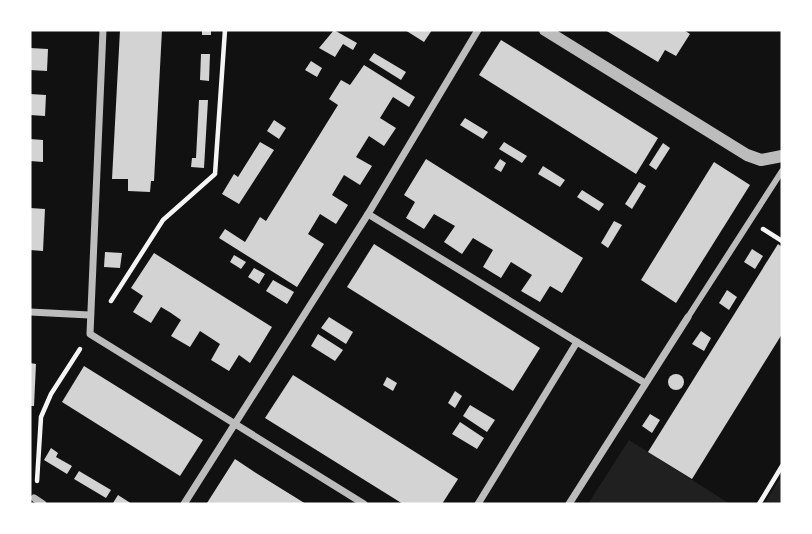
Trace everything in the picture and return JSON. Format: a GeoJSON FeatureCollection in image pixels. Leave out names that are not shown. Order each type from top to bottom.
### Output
{"type":"FeatureCollection","features":[{"type":"Feature","properties":{"kind":"street"},"geometry":{"type":"LineString","coordinates":[[103,30],[90,334],[364,504]]}},
{"type":"Feature","properties":{"kind":"street"},"geometry":{"type":"LineString","coordinates":[[184,504],[368,214],[478,30]]}},
{"type":"Feature","properties":{"kind":"street"},"geometry":{"type":"LineString","coordinates":[[545,30],[747,155],[761,160],[782,156]]}},
{"type":"Feature","properties":{"kind":"street"},"geometry":{"type":"LineString","coordinates":[[569,504],[782,171]]}},
{"type":"Feature","properties":{"kind":"street"},"geometry":{"type":"LineString","coordinates":[[368,214],[645,383]]}},
{"type":"Feature","properties":{"kind":"street"},"geometry":{"type":"LineString","coordinates":[[30,312],[89,315]]}},
{"type":"Feature","properties":{"kind":"street"},"geometry":{"type":"LineString","coordinates":[[478,504],[577,342]]}},
{"type":"Feature","properties":{"kind":"street"},"geometry":{"type":"LineString","coordinates":[[34,498],[43,504]]}},
{"type":"Feature","properties":{"kind":"path"},"geometry":{"type":"LineString","coordinates":[[34,498],[40,467],[41,417],[51,394],[163,220],[215,174],[225,30]]}},
{"type":"Feature","properties":{"kind":"path"},"geometry":{"type":"LineString","coordinates":[[759,504],[782,466]]}},
{"type":"Feature","properties":{"kind":"shaded area"},"geometry":{"type":"Polygon","coordinates":[[[629,440],[730,504],[588,504],[629,440]]]}},
{"type":"Feature","properties":{"kind":"shaded area"},"geometry":{"type":"Polygon","coordinates":[[[782,475],[782,504],[764,504],[782,475]]]}},
{"type":"Feature","properties":{"kind":"building"},"geometry":{"type":"Polygon","coordinates":[[[120,30],[162,30],[154,181],[151,181],[150,192],[128,191],[128,179],[112,179],[120,30]]]}},
{"type":"Feature","properties":{"kind":"building"},"geometry":{"type":"Polygon","coordinates":[[[202,30],[211,30],[211,35],[202,35],[202,30]]]}},
{"type":"Feature","properties":{"kind":"building"},"geometry":{"type":"Polygon","coordinates":[[[334,30],[357,43],[353,50],[343,44],[335,57],[319,48],[334,30]]]}},
{"type":"Feature","properties":{"kind":"building"},"geometry":{"type":"Polygon","coordinates":[[[405,30],[432,30],[424,42],[405,30]]]}},
{"type":"Feature","properties":{"kind":"building"},"geometry":{"type":"Polygon","coordinates":[[[605,30],[684,30],[690,34],[676,56],[665,50],[658,62],[605,30]]]}},
{"type":"Feature","properties":{"kind":"building"},"geometry":{"type":"Polygon","coordinates":[[[501,40],[658,138],[636,174],[479,75],[501,40]]]}},
{"type":"Feature","properties":{"kind":"building"},"geometry":{"type":"Polygon","coordinates":[[[30,48],[48,49],[47,71],[30,70],[30,48]]]}},
{"type":"Feature","properties":{"kind":"building"},"geometry":{"type":"Polygon","coordinates":[[[374,53],[406,72],[401,80],[369,60],[374,53]]]}},
{"type":"Feature","properties":{"kind":"building"},"geometry":{"type":"Polygon","coordinates":[[[201,54],[210,54],[209,81],[200,80],[201,54]]]}},
{"type":"Feature","properties":{"kind":"building"},"geometry":{"type":"Polygon","coordinates":[[[311,61],[322,68],[317,77],[305,70],[311,61]]]}},
{"type":"Feature","properties":{"kind":"building"},"geometry":{"type":"Polygon","coordinates":[[[364,65],[415,97],[409,107],[393,97],[380,118],[396,128],[384,146],[369,136],[356,157],[372,166],[360,185],[344,175],[332,195],[348,205],[336,224],[320,214],[308,234],[324,244],[297,287],[219,238],[225,229],[245,242],[260,217],[266,221],[338,105],[329,99],[341,80],[350,85],[364,65]]]}},
{"type":"Feature","properties":{"kind":"building"},"geometry":{"type":"Polygon","coordinates":[[[30,94],[46,95],[45,116],[30,115],[30,94]]]}},
{"type":"Feature","properties":{"kind":"building"},"geometry":{"type":"Polygon","coordinates":[[[199,100],[208,100],[204,168],[191,167],[192,158],[196,158],[199,100]]]}},
{"type":"Feature","properties":{"kind":"building"},"geometry":{"type":"Polygon","coordinates":[[[465,118],[488,132],[483,139],[460,125],[465,118]]]}},
{"type":"Feature","properties":{"kind":"building"},"geometry":{"type":"Polygon","coordinates":[[[274,120],[286,128],[279,139],[267,131],[274,120]]]}},
{"type":"Feature","properties":{"kind":"building"},"geometry":{"type":"Polygon","coordinates":[[[30,139],[43,140],[43,162],[30,161],[30,139]]]}},
{"type":"Feature","properties":{"kind":"building"},"geometry":{"type":"Polygon","coordinates":[[[260,142],[274,150],[239,204],[222,194],[234,174],[238,177],[260,142]]]}},
{"type":"Feature","properties":{"kind":"building"},"geometry":{"type":"Polygon","coordinates":[[[504,142],[527,156],[522,163],[499,149],[504,142]]]}},
{"type":"Feature","properties":{"kind":"building"},"geometry":{"type":"Polygon","coordinates":[[[663,143],[670,148],[656,170],[649,165],[663,143]]]}},
{"type":"Feature","properties":{"kind":"building"},"geometry":{"type":"Polygon","coordinates":[[[426,159],[583,258],[562,293],[550,286],[540,302],[521,291],[532,275],[511,262],[501,278],[483,267],[493,250],[473,238],[462,254],[444,242],[455,226],[434,214],[424,229],[406,218],[415,202],[404,195],[426,159]]]}},
{"type":"Feature","properties":{"kind":"building"},"geometry":{"type":"Polygon","coordinates":[[[500,159],[506,163],[501,172],[494,168],[500,159]]]}},
{"type":"Feature","properties":{"kind":"building"},"geometry":{"type":"Polygon","coordinates":[[[714,162],[750,185],[676,303],[641,280],[714,162]]]}},
{"type":"Feature","properties":{"kind":"building"},"geometry":{"type":"Polygon","coordinates":[[[543,166],[565,180],[560,187],[538,174],[543,166]]]}},
{"type":"Feature","properties":{"kind":"building"},"geometry":{"type":"Polygon","coordinates":[[[639,182],[646,186],[632,209],[625,204],[639,182]]]}},
{"type":"Feature","properties":{"kind":"building"},"geometry":{"type":"Polygon","coordinates":[[[582,190],[604,204],[599,211],[577,197],[582,190]]]}},
{"type":"Feature","properties":{"kind":"building"},"geometry":{"type":"Polygon","coordinates":[[[30,208],[45,209],[43,251],[30,250],[30,208]]]}},
{"type":"Feature","properties":{"kind":"building"},"geometry":{"type":"Polygon","coordinates":[[[614,221],[622,225],[608,248],[601,243],[614,221]]]}},
{"type":"Feature","properties":{"kind":"building"},"geometry":{"type":"Polygon","coordinates":[[[374,244],[540,348],[513,391],[347,287],[374,244]]]}},
{"type":"Feature","properties":{"kind":"building"},"geometry":{"type":"Polygon","coordinates":[[[778,244],[782,247],[782,334],[692,479],[648,452],[778,244]]]}},
{"type":"Feature","properties":{"kind":"building"},"geometry":{"type":"Polygon","coordinates":[[[752,249],[763,256],[755,269],[744,262],[752,249]]]}},
{"type":"Feature","properties":{"kind":"building"},"geometry":{"type":"Polygon","coordinates":[[[105,252],[122,253],[120,268],[104,267],[105,252]]]}},
{"type":"Feature","properties":{"kind":"building"},"geometry":{"type":"Polygon","coordinates":[[[154,253],[272,327],[250,363],[239,355],[229,371],[211,360],[220,344],[200,331],[190,347],[171,336],[181,320],[161,307],[151,323],[133,312],[143,296],[131,288],[154,253]]]}},
{"type":"Feature","properties":{"kind":"building"},"geometry":{"type":"Polygon","coordinates":[[[234,255],[246,262],[241,269],[230,262],[234,255]]]}},
{"type":"Feature","properties":{"kind":"building"},"geometry":{"type":"Polygon","coordinates":[[[254,268],[265,274],[259,284],[248,277],[254,268]]]}},
{"type":"Feature","properties":{"kind":"building"},"geometry":{"type":"Polygon","coordinates":[[[273,280],[294,292],[287,304],[266,291],[273,280]]]}},
{"type":"Feature","properties":{"kind":"building"},"geometry":{"type":"Polygon","coordinates":[[[727,290],[737,297],[729,310],[719,303],[727,290]]]}},
{"type":"Feature","properties":{"kind":"building"},"geometry":{"type":"Polygon","coordinates":[[[329,317],[353,332],[346,344],[321,328],[329,317]]]}},
{"type":"Feature","properties":{"kind":"building"},"geometry":{"type":"Polygon","coordinates":[[[701,331],[711,338],[704,351],[692,344],[701,331]]]}},
{"type":"Feature","properties":{"kind":"building"},"geometry":{"type":"Polygon","coordinates":[[[318,334],[343,350],[335,361],[311,346],[318,334]]]}},
{"type":"Feature","properties":{"kind":"building"},"geometry":{"type":"Polygon","coordinates":[[[30,363],[36,364],[34,406],[30,406],[30,363]]]}},
{"type":"Feature","properties":{"kind":"building"},"geometry":{"type":"Polygon","coordinates":[[[84,366],[203,440],[180,476],[62,402],[84,366]]]}},
{"type":"Feature","properties":{"kind":"building"},"geometry":{"type":"Polygon","coordinates":[[[676,374],[682,376],[682,388],[676,390],[670,388],[668,382],[670,376],[676,374]]]}},
{"type":"Feature","properties":{"kind":"building"},"geometry":{"type":"Polygon","coordinates":[[[293,375],[458,479],[442,504],[403,504],[265,418],[293,375]]]}},
{"type":"Feature","properties":{"kind":"building"},"geometry":{"type":"Polygon","coordinates":[[[387,377],[397,383],[393,391],[383,385],[387,377]]]}},
{"type":"Feature","properties":{"kind":"building"},"geometry":{"type":"Polygon","coordinates":[[[455,391],[462,396],[455,408],[448,403],[455,391]]]}},
{"type":"Feature","properties":{"kind":"building"},"geometry":{"type":"Polygon","coordinates":[[[470,405],[495,420],[487,432],[463,416],[470,405]]]}},
{"type":"Feature","properties":{"kind":"building"},"geometry":{"type":"Polygon","coordinates":[[[650,414],[660,420],[652,433],[642,426],[650,414]]]}},
{"type":"Feature","properties":{"kind":"building"},"geometry":{"type":"Polygon","coordinates":[[[460,422],[484,438],[477,449],[452,434],[460,422]]]}},
{"type":"Feature","properties":{"kind":"building"},"geometry":{"type":"Polygon","coordinates":[[[51,448],[58,453],[56,457],[72,466],[67,474],[44,460],[51,448]]]}},
{"type":"Feature","properties":{"kind":"building"},"geometry":{"type":"Polygon","coordinates":[[[235,459],[256,473],[306,504],[207,503],[235,459]]]}},
{"type":"Feature","properties":{"kind":"building"},"geometry":{"type":"Polygon","coordinates":[[[79,471],[111,490],[106,498],[74,479],[79,471]]]}},
{"type":"Feature","properties":{"kind":"building"},"geometry":{"type":"Polygon","coordinates":[[[118,495],[132,504],[113,503],[118,495]]]}}]}
